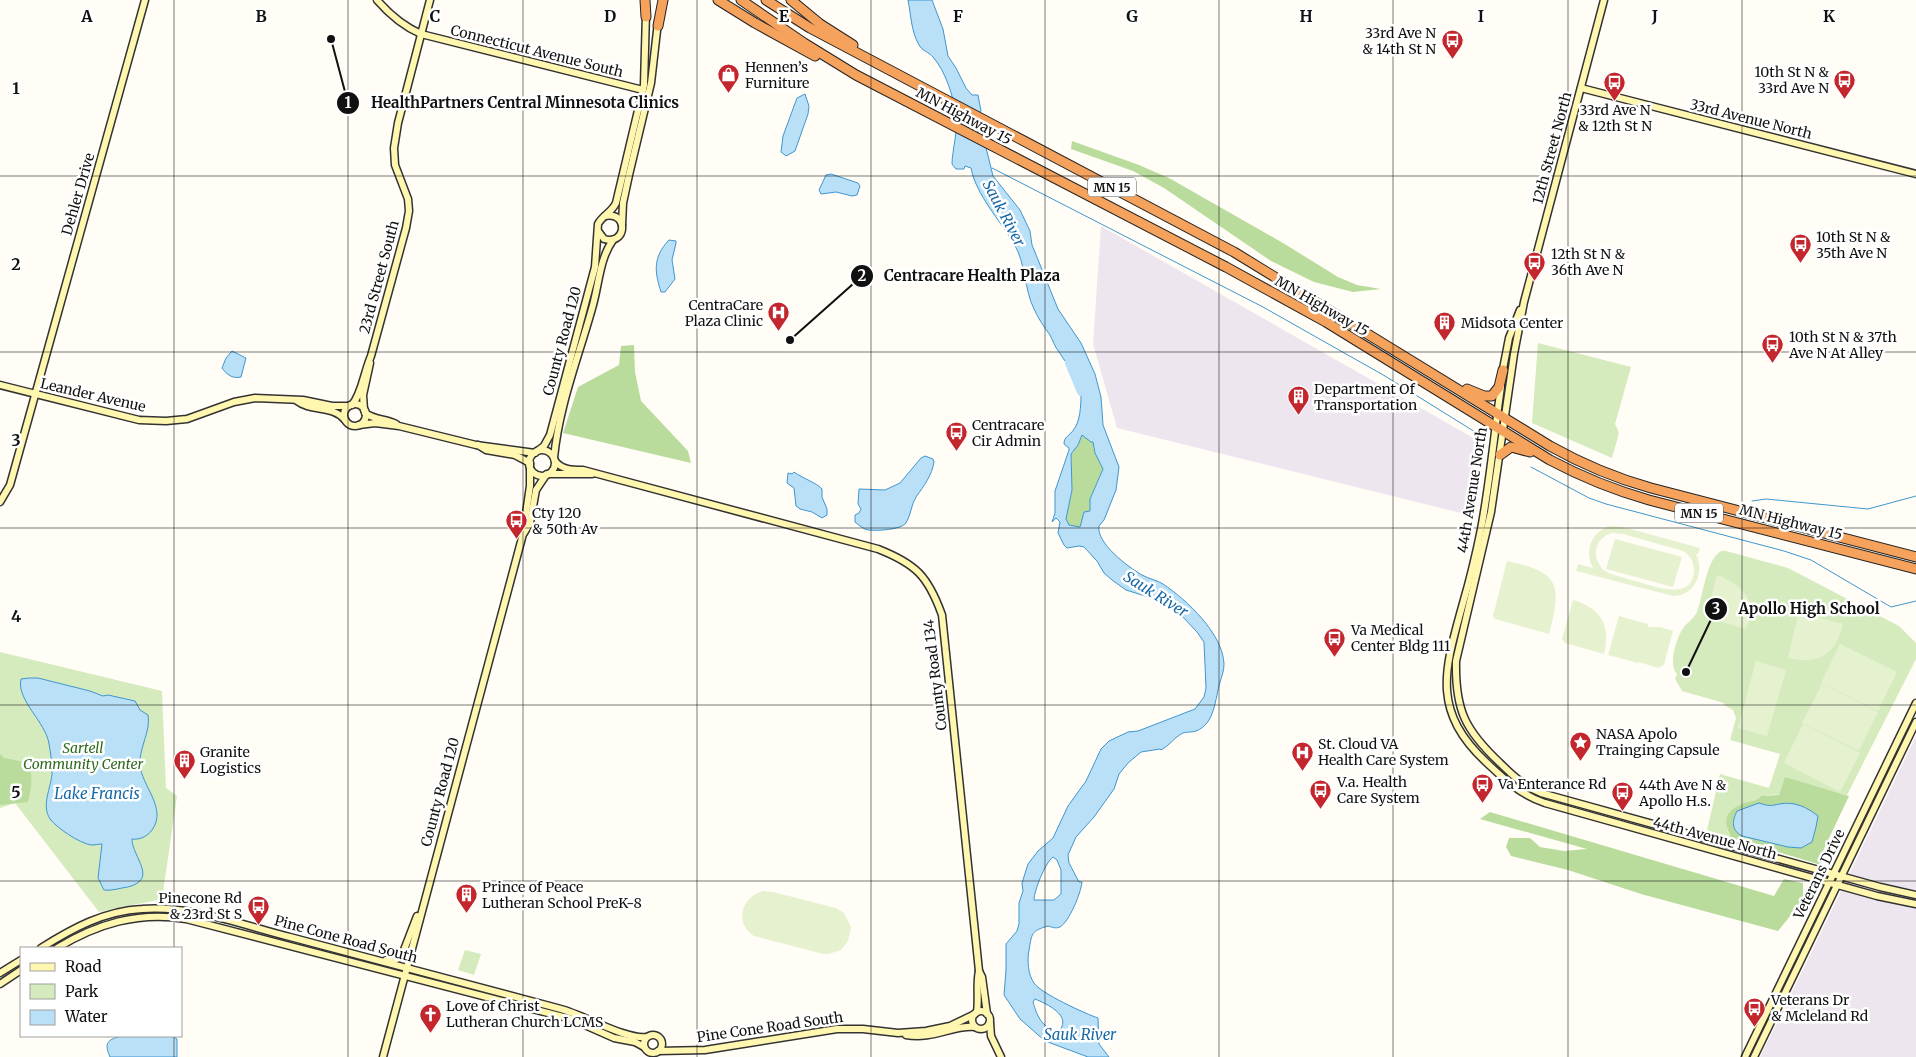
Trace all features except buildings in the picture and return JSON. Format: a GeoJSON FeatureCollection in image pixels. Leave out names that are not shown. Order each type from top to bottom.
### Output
{"type":"FeatureCollection","features":[{"type":"Feature","properties":{"kind":"highway"},"geometry":{"type":"LineString","coordinates":[[646,17],[647,0]]}},
{"type":"Feature","properties":{"kind":"highway"},"geometry":{"type":"LineString","coordinates":[[658,26],[662,0]]}},
{"type":"Feature","properties":{"kind":"highway"},"geometry":{"type":"LineString","coordinates":[[718,0],[802,50],[859,77]]}},
{"type":"Feature","properties":{"kind":"highway","name":"MN Highway 15"},"geometry":{"type":"LineString","coordinates":[[741,0],[789,34],[859,77],[1226,267],[1326,322],[1550,460],[1588,479],[1628,494],[1916,570]]}},
{"type":"Feature","properties":{"kind":"highway","name":"MN Highway 15"},"geometry":{"type":"LineString","coordinates":[[766,0],[810,28],[923,89],[1234,252],[1566,455],[1621,479],[1916,555]]}},
{"type":"Feature","properties":{"kind":"highway"},"geometry":{"type":"LineString","coordinates":[[791,0],[820,24],[923,89]]}},
{"type":"Feature","properties":{"kind":"highway"},"geometry":{"type":"LineString","coordinates":[[1407,358],[1484,396],[1492,396],[1497,391],[1503,370]]}},
{"type":"Feature","properties":{"kind":"highway"},"geometry":{"type":"LineString","coordinates":[[1500,455],[1508,448],[1515,447],[1550,460]]}},
{"type":"Feature","properties":{"kind":"street","name":"Dehler Drive"},"geometry":{"type":"LineString","coordinates":[[0,502],[10,485],[145,0]]}},
{"type":"Feature","properties":{"kind":"street","name":"Connecticut Avenue South"},"geometry":{"type":"LineString","coordinates":[[377,0],[404,25],[421,34],[643,90]]}},
{"type":"Feature","properties":{"kind":"street","name":"23rd Street South"},"geometry":{"type":"LineString","coordinates":[[365,412],[364,395],[371,356],[408,218],[408,199],[395,165],[394,148],[430,0]]}},
{"type":"Feature","properties":{"kind":"street","name":"12th Street North"},"geometry":{"type":"LineString","coordinates":[[1499,428],[1524,302],[1604,0]]}},
{"type":"Feature","properties":{"kind":"street"},"geometry":{"type":"LineString","coordinates":[[646,17],[643,90],[616,203],[612,211],[599,221],[598,231],[604,239],[614,240],[622,232],[625,194],[651,84],[658,26]]}},
{"type":"Feature","properties":{"kind":"street","name":"33rd Avenue North"},"geometry":{"type":"LineString","coordinates":[[1581,88],[1916,174]]}},
{"type":"Feature","properties":{"kind":"street"},"geometry":{"type":"LineString","coordinates":[[604,217],[614,216],[622,224]]}},
{"type":"Feature","properties":{"kind":"street","name":"County Road 120"},"geometry":{"type":"LineString","coordinates":[[535,452],[544,446],[550,435],[595,267],[598,231]]}},
{"type":"Feature","properties":{"kind":"street","name":"County Road 120"},"geometry":{"type":"LineString","coordinates":[[555,460],[556,435],[571,376],[593,304],[604,258],[614,240]]}},
{"type":"Feature","properties":{"kind":"street","name":"12th Street North"},"geometry":{"type":"LineString","coordinates":[[1501,415],[1503,370],[1511,330],[1524,302]]}},
{"type":"Feature","properties":{"kind":"street","name":"23rd Street South"},"geometry":{"type":"LineString","coordinates":[[351,405],[359,396],[364,371],[371,356]]}},
{"type":"Feature","properties":{"kind":"street","name":"Leander Avenue"},"geometry":{"type":"LineString","coordinates":[[0,385],[139,420],[152,421],[187,419],[234,402],[255,398],[303,400],[332,406],[351,405]]}},
{"type":"Feature","properties":{"kind":"street","name":"Leander Avenue"},"geometry":{"type":"LineString","coordinates":[[296,401],[302,405],[337,412],[345,420]]}},
{"type":"Feature","properties":{"kind":"street"},"geometry":{"type":"LineString","coordinates":[[399,426],[390,421],[375,419],[358,405],[351,405],[345,411],[345,420],[352,426],[375,423],[399,426],[476,445],[535,452],[546,450],[555,460],[553,469],[546,475],[535,473],[530,464],[515,455],[486,450],[476,445]]}},
{"type":"Feature","properties":{"kind":"street"},"geometry":{"type":"LineString","coordinates":[[359,425],[364,420],[365,412]]}},
{"type":"Feature","properties":{"kind":"street","name":"44th Avenue North"},"geometry":{"type":"LineString","coordinates":[[1499,428],[1500,455],[1492,512],[1448,656],[1446,672],[1448,697],[1454,720],[1475,752],[1511,785],[1522,793],[1545,803],[1895,900],[1916,904]]}},
{"type":"Feature","properties":{"kind":"street","name":"44th Avenue North"},"geometry":{"type":"LineString","coordinates":[[1499,428],[1474,572],[1456,661],[1456,684],[1459,703],[1466,723],[1480,743],[1518,780],[1534,790],[1548,795],[1897,892],[1916,895]]}},
{"type":"Feature","properties":{"kind":"street"},"geometry":{"type":"LineString","coordinates":[[530,464],[531,457],[535,452]]}},
{"type":"Feature","properties":{"kind":"street","name":"County Road 134"},"geometry":{"type":"LineString","coordinates":[[555,460],[562,468],[583,470],[878,549],[899,558],[925,578],[936,597],[942,615],[979,971],[976,1013]]}},
{"type":"Feature","properties":{"kind":"street","name":"County Road 120"},"geometry":{"type":"LineString","coordinates":[[383,1057],[523,534],[530,486],[530,464]]}},
{"type":"Feature","properties":{"kind":"street","name":"County Road 134"},"geometry":{"type":"LineString","coordinates":[[546,475],[593,474]]}},
{"type":"Feature","properties":{"kind":"street","name":"County Road 120"},"geometry":{"type":"LineString","coordinates":[[523,534],[530,523],[536,490],[546,475]]}},
{"type":"Feature","properties":{"kind":"street","name":"Veterans Drive"},"geometry":{"type":"LineString","coordinates":[[1745,1057],[1916,703]]}},
{"type":"Feature","properties":{"kind":"street","name":"Veterans Drive"},"geometry":{"type":"LineString","coordinates":[[1754,1057],[1916,722]]}},
{"type":"Feature","properties":{"kind":"street"},"geometry":{"type":"LineString","coordinates":[[378,960],[394,960],[402,955],[428,887]]}},
{"type":"Feature","properties":{"kind":"street","name":"Pine Cone Road South"},"geometry":{"type":"LineString","coordinates":[[43,947],[76,927],[121,911],[159,908],[182,910],[564,1010],[631,1036],[647,1037]]}},
{"type":"Feature","properties":{"kind":"street","name":"Pine Cone Road South"},"geometry":{"type":"LineString","coordinates":[[59,947],[81,934],[116,921],[146,917],[170,917],[222,928],[571,1019],[614,1038],[635,1042],[644,1046]]}},
{"type":"Feature","properties":{"kind":"street"},"geometry":{"type":"LineString","coordinates":[[0,973],[20,961]]}},
{"type":"Feature","properties":{"kind":"street"},"geometry":{"type":"LineString","coordinates":[[0,984],[20,971]]}},
{"type":"Feature","properties":{"kind":"street","name":"County Road 134"},"geometry":{"type":"LineString","coordinates":[[979,971],[982,977],[987,1014]]}},
{"type":"Feature","properties":{"kind":"street"},"geometry":{"type":"LineString","coordinates":[[983,1011],[987,1014],[990,1022],[991,1036],[1000,1057],[972,1020],[976,1013],[983,1011]]}},
{"type":"Feature","properties":{"kind":"street","name":"Pine Cone Road South"},"geometry":{"type":"LineString","coordinates":[[892,1033],[944,1027],[964,1021],[976,1013]]}},
{"type":"Feature","properties":{"kind":"street"},"geometry":{"type":"LineString","coordinates":[[978,1028],[986,1028],[990,1022]]}},
{"type":"Feature","properties":{"kind":"street","name":"Pine Cone Road South"},"geometry":{"type":"LineString","coordinates":[[658,1051],[705,1050],[837,1029],[863,1029],[924,1036],[964,1027],[978,1028]]}},
{"type":"Feature","properties":{"kind":"street"},"geometry":{"type":"LineString","coordinates":[[651,1035],[656,1035],[662,1042],[658,1051],[649,1052],[644,1046],[644,1041],[651,1035]]}},
{"type":"Feature","properties":{"kind":"street","name":"Pine Cone Road South"},"geometry":{"type":"LineString","coordinates":[[662,1042],[667,1047],[681,1050]]}},
{"type":"Feature","properties":{"kind":"shaded area"},"geometry":{"type":"Polygon","coordinates":[[[1101,226],[1477,440],[1469,515],[1117,428],[1093,344],[1101,226]]]}},
{"type":"Feature","properties":{"kind":"shaded area"},"geometry":{"type":"Polygon","coordinates":[[[1916,736],[1916,1057],[1760,1057],[1796,984],[1916,736]]]}},
{"type":"Feature","properties":{"kind":"green space"},"geometry":{"type":"Polygon","coordinates":[[[1072,141],[1169,178],[1283,243],[1338,277],[1357,285],[1381,289],[1353,292],[1314,282],[1271,261],[1164,188],[1133,171],[1071,149],[1072,141]]]}},
{"type":"Feature","properties":{"kind":"green space"},"geometry":{"type":"Polygon","coordinates":[[[1538,343],[1631,367],[1615,424],[1619,433],[1612,458],[1532,423],[1538,343]]]}},
{"type":"Feature","properties":{"kind":"green space"},"geometry":{"type":"Polygon","coordinates":[[[634,345],[635,372],[641,401],[688,451],[691,463],[563,433],[578,387],[619,365],[621,346],[634,345]]]}},
{"type":"Feature","properties":{"kind":"green space"},"geometry":{"type":"Polygon","coordinates":[[[1082,435],[1093,441],[1094,450],[1103,469],[1090,498],[1090,511],[1084,512],[1080,527],[1069,525],[1066,519],[1072,490],[1071,454],[1078,445],[1082,435]]]}},
{"type":"Feature","properties":{"kind":"green space"},"geometry":{"type":"Polygon","coordinates":[[[1609,526],[1623,527],[1700,548],[1698,554],[1696,554],[1699,568],[1696,582],[1687,592],[1673,596],[1576,571],[1578,564],[1593,568],[1590,562],[1589,549],[1594,538],[1609,526]],[[1612,533],[1598,544],[1596,555],[1605,571],[1651,586],[1670,589],[1679,589],[1687,586],[1692,580],[1693,564],[1690,557],[1683,551],[1623,534],[1612,533]]]}},
{"type":"Feature","properties":{"kind":"green space"},"geometry":{"type":"Polygon","coordinates":[[[1615,539],[1682,557],[1673,587],[1606,569],[1615,539]]]}},
{"type":"Feature","properties":{"kind":"green space"},"geometry":{"type":"Polygon","coordinates":[[[1721,551],[1788,568],[1899,626],[1916,643],[1916,659],[1847,795],[1785,778],[1779,795],[1768,795],[1746,803],[1727,830],[1731,838],[1707,830],[1720,774],[1769,788],[1780,754],[1730,740],[1736,718],[1733,710],[1724,705],[1724,703],[1682,691],[1675,679],[1677,674],[1673,665],[1677,640],[1697,612],[1708,570],[1721,551]]]}},
{"type":"Feature","properties":{"kind":"green space"},"geometry":{"type":"Polygon","coordinates":[[[1507,561],[1538,570],[1553,583],[1555,603],[1549,634],[1495,619],[1493,616],[1507,561]]]}},
{"type":"Feature","properties":{"kind":"green space"},"geometry":{"type":"Polygon","coordinates":[[[1717,575],[1735,584],[1745,594],[1751,607],[1751,614],[1746,629],[1707,618],[1717,575]]]}},
{"type":"Feature","properties":{"kind":"green space"},"geometry":{"type":"Polygon","coordinates":[[[1573,600],[1591,608],[1602,620],[1606,635],[1604,654],[1565,643],[1562,639],[1573,600]]]}},
{"type":"Feature","properties":{"kind":"green space"},"geometry":{"type":"Polygon","coordinates":[[[1801,613],[1843,624],[1836,643],[1824,655],[1808,660],[1788,658],[1798,615],[1801,613]]]}},
{"type":"Feature","properties":{"kind":"green space"},"geometry":{"type":"Polygon","coordinates":[[[1619,616],[1648,624],[1648,627],[1660,627],[1673,631],[1664,665],[1658,668],[1608,655],[1619,616]]]}},
{"type":"Feature","properties":{"kind":"green space"},"geometry":{"type":"Polygon","coordinates":[[[1840,644],[1897,672],[1878,711],[1821,683],[1840,644]]]}},
{"type":"Feature","properties":{"kind":"green space","name":"Sartell Community Center"},"geometry":{"type":"Polygon","coordinates":[[[0,652],[162,691],[166,788],[177,796],[162,899],[99,912],[15,803],[0,808],[0,652]]]}},
{"type":"Feature","properties":{"kind":"green space"},"geometry":{"type":"Polygon","coordinates":[[[1756,661],[1786,670],[1767,736],[1738,728],[1756,661]]]}},
{"type":"Feature","properties":{"kind":"green space"},"geometry":{"type":"Polygon","coordinates":[[[1822,684],[1878,712],[1859,751],[1802,723],[1822,684]]]}},
{"type":"Feature","properties":{"kind":"green space"},"geometry":{"type":"Polygon","coordinates":[[[1803,724],[1860,753],[1840,792],[1784,763],[1803,724]]]}},
{"type":"Feature","properties":{"kind":"green space"},"geometry":{"type":"Polygon","coordinates":[[[0,754],[4,758],[26,762],[29,767],[31,786],[28,802],[0,805],[0,754]]]}},
{"type":"Feature","properties":{"kind":"green space"},"geometry":{"type":"Polygon","coordinates":[[[1785,777],[1849,796],[1821,855],[1821,865],[1731,838],[1728,832],[1726,822],[1732,809],[1761,796],[1779,795],[1785,777]]]}},
{"type":"Feature","properties":{"kind":"green space"},"geometry":{"type":"Polygon","coordinates":[[[1490,812],[1774,896],[1784,879],[1803,883],[1803,900],[1778,931],[1641,894],[1568,870],[1511,856],[1506,847],[1509,838],[1530,838],[1540,847],[1564,851],[1587,849],[1480,819],[1490,812]]]}},
{"type":"Feature","properties":{"kind":"green space"},"geometry":{"type":"Polygon","coordinates":[[[763,891],[836,908],[844,913],[851,927],[848,941],[841,950],[823,954],[754,936],[744,924],[742,918],[743,911],[749,899],[763,891]]]}},
{"type":"Feature","properties":{"kind":"green space"},"geometry":{"type":"Polygon","coordinates":[[[465,950],[481,954],[474,975],[458,970],[465,950]]]}},
{"type":"Feature","properties":{"kind":"water","name":"Sauk River"},"geometry":{"type":"Polygon","coordinates":[[[908,0],[932,0],[943,29],[948,56],[966,88],[972,95],[978,95],[981,111],[978,115],[993,176],[1020,210],[1030,231],[1032,245],[1058,309],[1081,343],[1095,374],[1101,397],[1103,425],[1119,467],[1116,490],[1104,520],[1099,526],[1102,540],[1114,554],[1129,566],[1142,575],[1163,584],[1193,608],[1211,630],[1222,653],[1223,671],[1211,717],[1202,728],[1181,734],[1161,750],[1141,752],[1119,774],[1114,789],[1094,817],[1076,837],[1068,855],[1069,863],[1079,882],[1082,882],[1071,913],[1060,927],[1048,926],[1038,929],[1033,934],[1031,940],[1028,963],[1030,976],[1034,983],[1045,992],[1074,1008],[1098,1018],[1099,1044],[1109,1057],[1088,1057],[1045,1041],[1020,1019],[1004,995],[1006,944],[1017,931],[1019,924],[1019,903],[1023,891],[1022,883],[1028,864],[1038,851],[1053,838],[1068,806],[1086,781],[1101,749],[1109,741],[1128,732],[1138,731],[1195,709],[1204,697],[1206,688],[1204,642],[1182,616],[1158,600],[1126,590],[1112,580],[1104,573],[1097,561],[1084,547],[1067,548],[1058,533],[1060,522],[1056,518],[1052,522],[1055,513],[1055,491],[1069,450],[1064,441],[1076,426],[1079,418],[1080,390],[1073,372],[1056,348],[1031,301],[1018,251],[983,198],[971,168],[965,166],[964,169],[956,169],[952,164],[957,125],[953,100],[938,63],[920,47],[916,40],[908,0]],[[1082,435],[1078,445],[1071,454],[1072,490],[1066,519],[1069,525],[1080,527],[1084,512],[1090,511],[1090,499],[1103,469],[1095,453],[1093,442],[1082,435]],[[1053,857],[1040,877],[1034,900],[1054,900],[1061,894],[1061,870],[1057,860],[1053,857]],[[1035,999],[1033,1002],[1042,1022],[1049,1028],[1060,1030],[1063,1025],[1060,1015],[1046,1004],[1035,999]]]}},
{"type":"Feature","properties":{"kind":"water"},"geometry":{"type":"Polygon","coordinates":[[[805,94],[809,106],[808,114],[795,151],[786,156],[781,152],[783,136],[797,98],[805,94]]]}},
{"type":"Feature","properties":{"kind":"water"},"geometry":{"type":"Polygon","coordinates":[[[831,174],[858,183],[860,186],[857,195],[852,196],[836,192],[821,194],[819,190],[826,175],[831,174]]]}},
{"type":"Feature","properties":{"kind":"water"},"geometry":{"type":"Polygon","coordinates":[[[669,240],[676,241],[672,260],[675,279],[665,292],[661,292],[656,272],[657,259],[669,240]]]}},
{"type":"Feature","properties":{"kind":"water"},"geometry":{"type":"Polygon","coordinates":[[[232,351],[246,358],[241,377],[230,376],[222,368],[226,358],[232,351]]]}},
{"type":"Feature","properties":{"kind":"water"},"geometry":{"type":"Polygon","coordinates":[[[925,456],[933,459],[933,467],[914,500],[906,523],[894,529],[868,530],[855,522],[855,515],[861,509],[858,504],[859,489],[885,490],[900,483],[921,458],[925,456]]]}},
{"type":"Feature","properties":{"kind":"water"},"geometry":{"type":"Polygon","coordinates":[[[794,472],[822,489],[822,497],[827,509],[827,515],[822,518],[796,506],[794,488],[787,483],[788,473],[792,474],[794,472]]]}},
{"type":"Feature","properties":{"kind":"water","name":"Lake Francis"},"geometry":{"type":"Polygon","coordinates":[[[38,678],[103,696],[108,695],[135,701],[140,710],[148,715],[148,727],[141,752],[140,764],[141,772],[157,814],[156,822],[148,834],[143,838],[132,839],[143,873],[142,879],[137,883],[128,887],[104,890],[98,878],[102,844],[91,845],[75,838],[53,823],[47,814],[46,802],[52,774],[52,763],[47,736],[23,695],[21,679],[38,678]]]}},
{"type":"Feature","properties":{"kind":"water"},"geometry":{"type":"Polygon","coordinates":[[[1759,803],[1769,805],[1795,804],[1805,807],[1814,813],[1818,816],[1812,842],[1801,848],[1788,847],[1738,834],[1734,828],[1734,818],[1737,811],[1759,803]]]}},
{"type":"Feature","properties":{"kind":"water"},"geometry":{"type":"Polygon","coordinates":[[[118,1037],[174,1037],[177,1039],[177,1057],[110,1057],[107,1045],[118,1037]]]}},
{"type":"Feature","properties":{"kind":"waterway"},"geometry":{"type":"LineString","coordinates":[[992,168],[1263,307],[1385,376],[1480,435]]}},
{"type":"Feature","properties":{"kind":"waterway","name":"Sauk River"},"geometry":{"type":"LineString","coordinates":[[1069,363],[1081,392]]}},
{"type":"Feature","properties":{"kind":"waterway"},"geometry":{"type":"LineString","coordinates":[[1531,467],[1589,498],[1606,504],[1784,551],[1811,560],[1891,607],[1916,601]]}},
{"type":"Feature","properties":{"kind":"waterway"},"geometry":{"type":"LineString","coordinates":[[1752,501],[1766,499],[1868,509],[1916,496]]}},
{"type":"Feature","properties":{"kind":"place","name":"HealthPartners Central Minnesota Clinics"},"geometry":{"type":"Point","coordinates":[331,39]}},
{"type":"Feature","properties":{"kind":"place","name":"33rd Ave N & 14th St N"},"geometry":{"type":"Point","coordinates":[1452,60]}},
{"type":"Feature","properties":{"kind":"place","name":"Hennen’s Furniture"},"geometry":{"type":"Point","coordinates":[729,94]}},
{"type":"Feature","properties":{"kind":"place","name":"10th St N & 33rd Ave N"},"geometry":{"type":"Point","coordinates":[1845,99]}},
{"type":"Feature","properties":{"kind":"place","name":"33rd Ave N & 12th St N"},"geometry":{"type":"Point","coordinates":[1615,101]}},
{"type":"Feature","properties":{"kind":"place","name":"10th St N & 35th Ave N"},"geometry":{"type":"Point","coordinates":[1800,264]}},
{"type":"Feature","properties":{"kind":"place","name":"12th St N & 36th Ave N"},"geometry":{"type":"Point","coordinates":[1535,281]}},
{"type":"Feature","properties":{"kind":"place","name":"CentraCare Plaza Clinic"},"geometry":{"type":"Point","coordinates":[779,332]}},
{"type":"Feature","properties":{"kind":"place","name":"Centracare Health Plaza"},"geometry":{"type":"Point","coordinates":[790,340]}},
{"type":"Feature","properties":{"kind":"place","name":"Midsota Center"},"geometry":{"type":"Point","coordinates":[1445,342]}},
{"type":"Feature","properties":{"kind":"place","name":"10th St N & 37th Ave N At Alley"},"geometry":{"type":"Point","coordinates":[1773,364]}},
{"type":"Feature","properties":{"kind":"place","name":"Department Of Transportation"},"geometry":{"type":"Point","coordinates":[1298,416]}},
{"type":"Feature","properties":{"kind":"place","name":"Centracare Cir Admin"},"geometry":{"type":"Point","coordinates":[956,452]}},
{"type":"Feature","properties":{"kind":"place","name":"Cty 120 & 50th Av"},"geometry":{"type":"Point","coordinates":[516,540]}},
{"type":"Feature","properties":{"kind":"place","name":"Va Medical Center Bldg 111"},"geometry":{"type":"Point","coordinates":[1335,657]}},
{"type":"Feature","properties":{"kind":"place","name":"Apollo High School"},"geometry":{"type":"Point","coordinates":[1686,672]}},
{"type":"Feature","properties":{"kind":"place","name":"NASA Apolo Trainging Capsule"},"geometry":{"type":"Point","coordinates":[1580,761]}},
{"type":"Feature","properties":{"kind":"place","name":"St. Cloud VA Health Care System"},"geometry":{"type":"Point","coordinates":[1302,771]}},
{"type":"Feature","properties":{"kind":"place","name":"Granite Logistics"},"geometry":{"type":"Point","coordinates":[184,779]}},
{"type":"Feature","properties":{"kind":"place","name":"Va Enterance Rd"},"geometry":{"type":"Point","coordinates":[1482,803]}},
{"type":"Feature","properties":{"kind":"place","name":"V.a. Health Care System"},"geometry":{"type":"Point","coordinates":[1321,809]}},
{"type":"Feature","properties":{"kind":"place","name":"44th Ave N & Apollo H.s."},"geometry":{"type":"Point","coordinates":[1623,812]}},
{"type":"Feature","properties":{"kind":"place","name":"Prince of Peace Lutheran School PreK-8"},"geometry":{"type":"Point","coordinates":[466,914]}},
{"type":"Feature","properties":{"kind":"place","name":"Pinecone Rd & 23rd St S"},"geometry":{"type":"Point","coordinates":[258,925]}},
{"type":"Feature","properties":{"kind":"place","name":"Veterans Dr & Mcleland Rd"},"geometry":{"type":"Point","coordinates":[1755,1027]}},
{"type":"Feature","properties":{"kind":"place","name":"Love of Christ Lutheran Church LCMS"},"geometry":{"type":"Point","coordinates":[430,1033]}}]}
